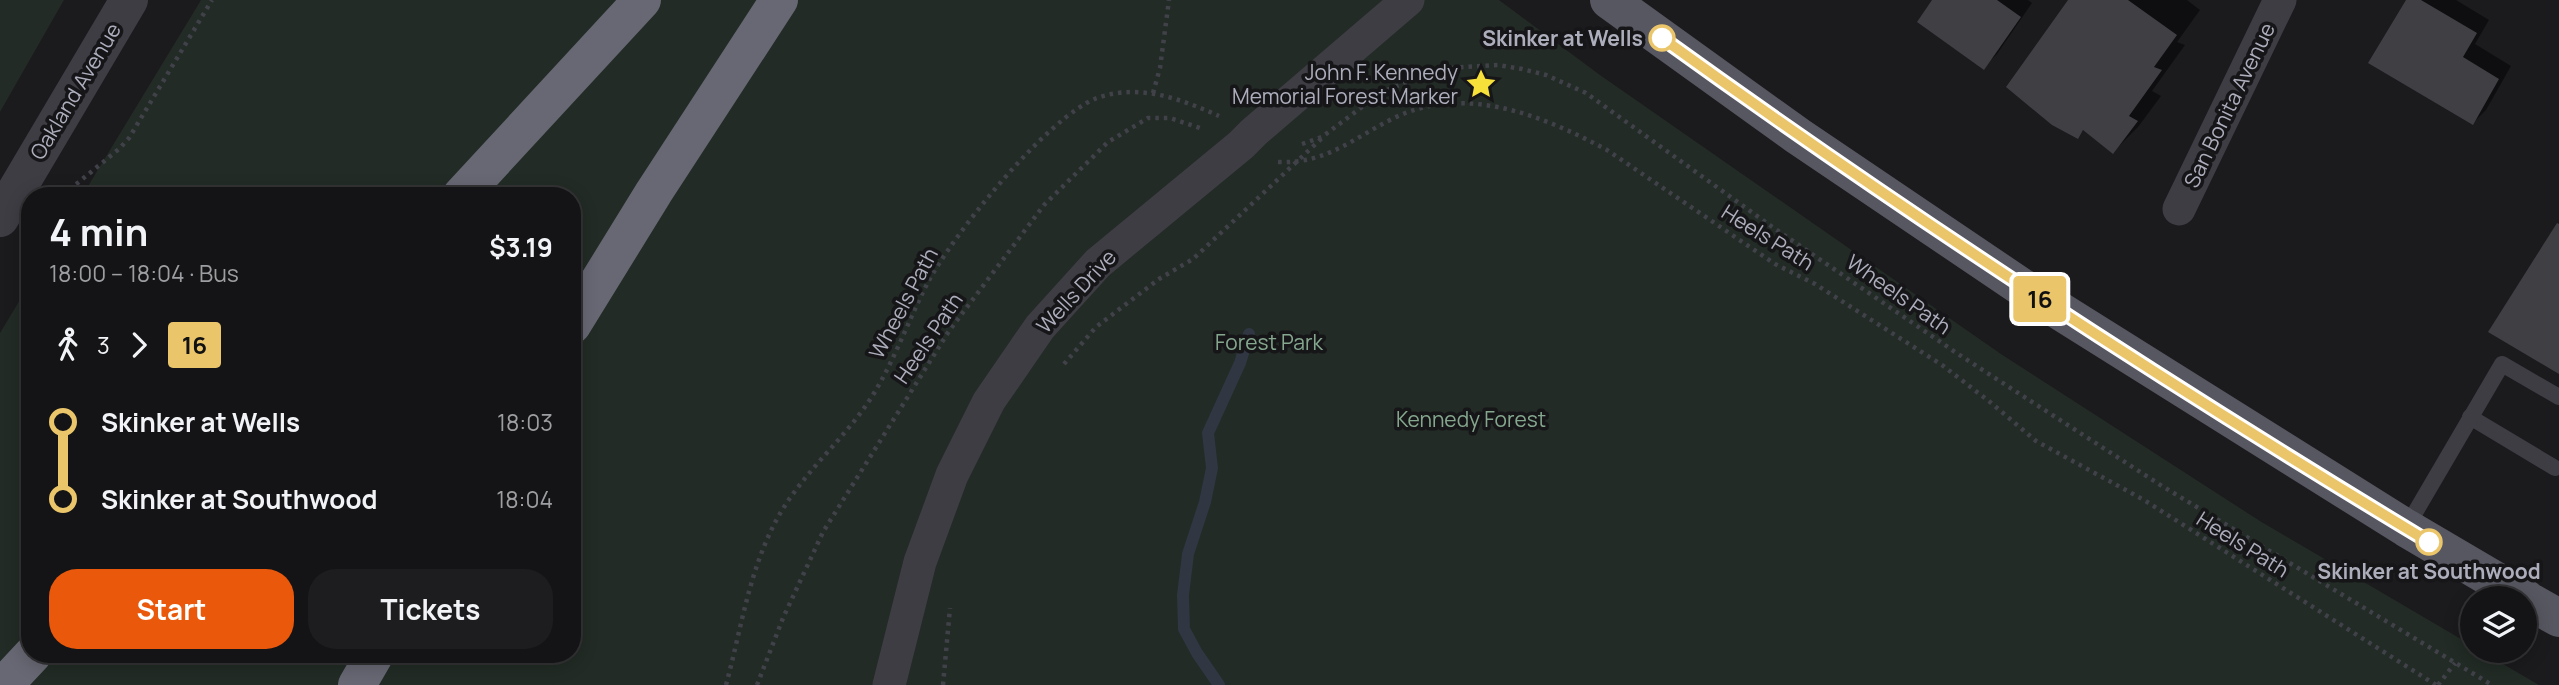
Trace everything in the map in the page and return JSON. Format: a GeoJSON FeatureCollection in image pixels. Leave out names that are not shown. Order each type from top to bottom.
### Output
{"type":"FeatureCollection","features":[{"type":"Feature","properties":{"kind":"highway"},"geometry":{"type":"LineString","coordinates":[[469,187],[642,0]]}},
{"type":"Feature","properties":{"kind":"highway"},"geometry":{"type":"LineString","coordinates":[[581,310],[654,192],[779,0]]}},
{"type":"Feature","properties":{"kind":"highway"},"geometry":{"type":"LineString","coordinates":[[4,685],[25,663]]}},
{"type":"Feature","properties":{"kind":"highway"},"geometry":{"type":"LineString","coordinates":[[357,685],[370,663]]}},
{"type":"Feature","properties":{"kind":"main road"},"geometry":{"type":"LineString","coordinates":[[1609,0],[1798,136],[1952,241],[2082,326],[2503,586]]}},
{"type":"Feature","properties":{"kind":"main road"},"geometry":{"type":"LineString","coordinates":[[2537,606],[2559,618]]}},
{"type":"Feature","properties":{"kind":"street","name":"Oakland Avenue"},"geometry":{"type":"LineString","coordinates":[[0,218],[129,0]]}},
{"type":"Feature","properties":{"kind":"street","name":"Wells Drive"},"geometry":{"type":"LineString","coordinates":[[889,685],[920,562],[952,474],[989,401],[1040,327],[1098,263],[1241,145],[1408,0]]}},
{"type":"Feature","properties":{"kind":"street","name":"San Bonita Avenue"},"geometry":{"type":"LineString","coordinates":[[2179,209],[2280,0]]}},
{"type":"Feature","properties":{"kind":"lane"},"geometry":{"type":"LineString","coordinates":[[2406,528],[2502,365],[2559,397]]}},
{"type":"Feature","properties":{"kind":"lane"},"geometry":{"type":"LineString","coordinates":[[2470,417],[2555,468]]}},
{"type":"Feature","properties":{"kind":"path"},"geometry":{"type":"LineString","coordinates":[[73,187],[129,138],[212,0]]}},
{"type":"Feature","properties":{"kind":"path"},"geometry":{"type":"LineString","coordinates":[[1153,93],[1160,68],[1169,0]]}},
{"type":"Feature","properties":{"kind":"path","name":"Wheels Path"},"geometry":{"type":"LineString","coordinates":[[1296,145],[1322,137],[1382,92],[1449,68],[1498,65],[1521,69],[1546,75],[1586,93],[1958,354],[2162,486],[2492,685]]}},
{"type":"Feature","properties":{"kind":"path","name":"Wheels Path"},"geometry":{"type":"LineString","coordinates":[[726,685],[756,564],[777,518],[802,480],[871,397],[928,281],[966,225],[1020,163],[1068,116],[1103,97],[1153,93],[1177,98],[1223,118]]}},
{"type":"Feature","properties":{"kind":"path","name":"Heels Path"},"geometry":{"type":"LineString","coordinates":[[1274,161],[1297,163],[1315,159],[1336,151],[1393,118],[1423,107],[1457,103],[1505,108],[1580,135],[1607,149],[1775,264],[1815,284],[1942,365],[2036,441],[2144,500],[2437,685]]}},
{"type":"Feature","properties":{"kind":"path","name":"Heels Path"},"geometry":{"type":"LineString","coordinates":[[757,685],[783,618],[823,532],[949,331],[1044,205],[1108,142],[1148,118],[1170,118],[1211,132]]}},
{"type":"Feature","properties":{"kind":"path"},"geometry":{"type":"LineString","coordinates":[[1058,371],[1096,327],[1159,279],[1193,259],[1322,137]]}},
{"type":"Feature","properties":{"kind":"path"},"geometry":{"type":"LineString","coordinates":[[943,685],[951,597]]}},
{"type":"Feature","properties":{"kind":"path"},"geometry":{"type":"LineString","coordinates":[[2437,685],[2455,663]]}},
{"type":"Feature","properties":{"kind":"green space"},"geometry":{"type":"Polygon","coordinates":[[[0,0],[64,0],[0,112],[0,0]]]}},
{"type":"Feature","properties":{"kind":"green space","name":"Forest Park"},"geometry":{"type":"Polygon","coordinates":[[[201,0],[1499,0],[1600,75],[2001,354],[2260,521],[2460,638],[2460,663],[2501,663],[2539,685],[0,685],[0,333],[21,298],[21,663],[581,663],[581,187],[87,187],[201,0]]]}},
{"type":"Feature","properties":{"kind":"building"},"geometry":{"type":"Polygon","coordinates":[[[1932,0],[1997,0],[2021,17],[1984,70],[1917,22],[1932,0]]]}},
{"type":"Feature","properties":{"kind":"building"},"geometry":{"type":"Polygon","coordinates":[[[2068,0],[2128,0],[2177,35],[2154,67],[2162,70],[2129,116],[2138,121],[2113,154],[2083,130],[2078,139],[2052,125],[2006,87],[2068,0]]]}},
{"type":"Feature","properties":{"kind":"building"},"geometry":{"type":"Polygon","coordinates":[[[2406,0],[2421,0],[2477,33],[2463,57],[2499,79],[2473,125],[2368,63],[2406,0]]]}},
{"type":"Feature","properties":{"kind":"building"},"geometry":{"type":"Polygon","coordinates":[[[2557,223],[2559,224],[2559,374],[2488,332],[2557,223]]]}},
{"type":"Feature","properties":{"kind":"waterway"},"geometry":{"type":"LineString","coordinates":[[1219,685],[1184,629],[1183,595],[1188,554],[1205,502],[1212,468],[1208,433],[1240,363],[1249,334]]}},
{"type":"Feature","properties":{"kind":"bus line","name":"16"},"geometry":{"type":"LineString","coordinates":[[1662,38],[1798,136],[1974,256],[2429,542]]}},
{"type":"Feature","properties":{"kind":"place","name":"Skinker at Wells"},"geometry":{"type":"Point","coordinates":[1662,38]}},
{"type":"Feature","properties":{"kind":"place","name":"John F. Kennedy Memorial Forest Marker"},"geometry":{"type":"Point","coordinates":[1481,84]}},
{"type":"Feature","properties":{"kind":"place","name":"Skinker at Southwood"},"geometry":{"type":"Point","coordinates":[2429,542]}},
{"type":"Feature","properties":{"kind":"park label","name":"Kennedy Forest"},"geometry":{"type":"Point","coordinates":[1471,419]}}]}
